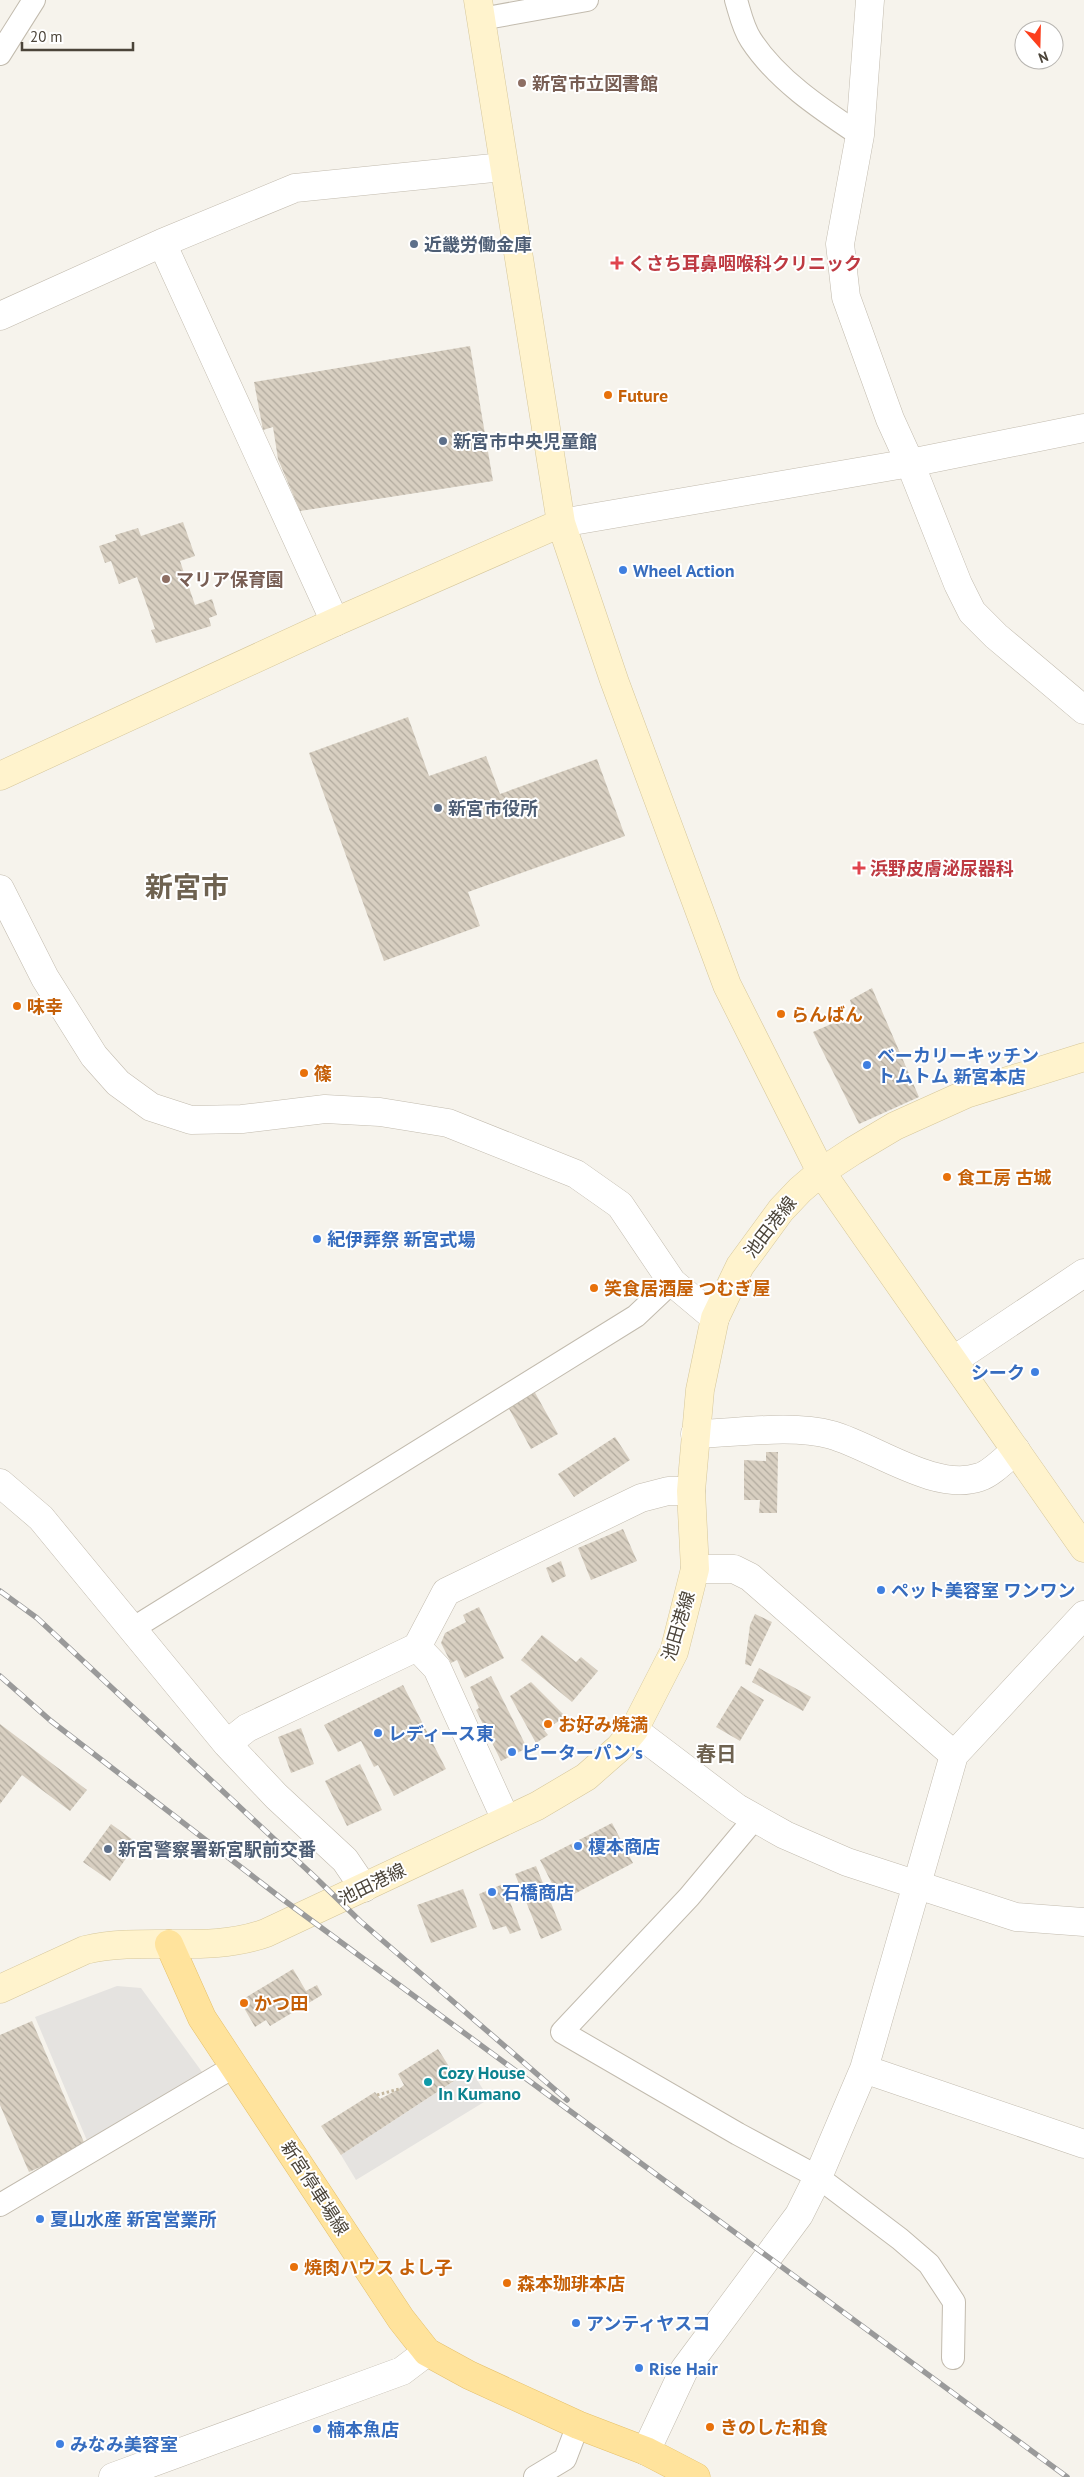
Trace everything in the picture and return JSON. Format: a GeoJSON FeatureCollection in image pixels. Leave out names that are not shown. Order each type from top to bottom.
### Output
{"type":"FeatureCollection","features":[{"type":"Feature","properties":{"kind":"main road","name":"新宮停車場線"},"geometry":{"type":"LineString","coordinates":[[169,1944],[202,2018],[401,2319],[427,2352],[469,2375],[578,2425],[646,2451],[696,2477]]}},
{"type":"Feature","properties":{"kind":"street"},"geometry":{"type":"LineString","coordinates":[[870,0],[860,135],[840,244],[846,297],[890,419],[910,463],[958,584],[972,612],[996,636],[1084,710]]}},
{"type":"Feature","properties":{"kind":"street"},"geometry":{"type":"LineString","coordinates":[[479,10],[561,523],[614,680],[727,985],[821,1172],[1084,1548]]}},
{"type":"Feature","properties":{"kind":"street"},"geometry":{"type":"LineString","coordinates":[[0,316],[162,243],[295,188],[504,168]]}},
{"type":"Feature","properties":{"kind":"street"},"geometry":{"type":"LineString","coordinates":[[162,243],[335,622]]}},
{"type":"Feature","properties":{"kind":"street"},"geometry":{"type":"LineString","coordinates":[[0,776],[335,622],[561,523],[910,463],[1084,428]]}},
{"type":"Feature","properties":{"kind":"street"},"geometry":{"type":"LineString","coordinates":[[0,889],[45,978],[94,1056],[118,1083],[151,1107],[191,1120],[242,1119],[325,1109],[380,1112],[448,1123],[576,1174],[620,1205],[672,1282],[714,1318]]}},
{"type":"Feature","properties":{"kind":"street","name":"池田港線"},"geometry":{"type":"LineString","coordinates":[[0,1990],[85,1950],[112,1945],[212,1945],[244,1941],[364,1888],[537,1806],[586,1777],[604,1763],[634,1730],[674,1652],[695,1569],[691,1491],[700,1390],[714,1318],[740,1266],[781,1210],[821,1172],[895,1126],[966,1094],[1082,1064]]}},
{"type":"Feature","properties":{"kind":"street"},"geometry":{"type":"LineString","coordinates":[[954,1360],[1084,1273]]}},
{"type":"Feature","properties":{"kind":"street"},"geometry":{"type":"LineString","coordinates":[[695,1434],[792,1429],[832,1435],[926,1474],[956,1481],[980,1477],[1016,1450]]}},
{"type":"Feature","properties":{"kind":"street"},"geometry":{"type":"LineString","coordinates":[[0,1483],[41,1518],[227,1744],[276,1796],[346,1860],[364,1888]]}},
{"type":"Feature","properties":{"kind":"street"},"geometry":{"type":"LineString","coordinates":[[227,1744],[247,1728],[418,1647],[446,1592],[641,1498],[668,1492],[691,1491]]}},
{"type":"Feature","properties":{"kind":"street"},"geometry":{"type":"LineString","coordinates":[[695,1569],[734,1569],[750,1577],[954,1755]]}},
{"type":"Feature","properties":{"kind":"street"},"geometry":{"type":"LineString","coordinates":[[646,2451],[684,2370],[799,2215],[818,2177],[864,2070],[954,1755],[1084,1615]]}},
{"type":"Feature","properties":{"kind":"street"},"geometry":{"type":"LineString","coordinates":[[418,1647],[437,1668],[506,1820]]}},
{"type":"Feature","properties":{"kind":"street"},"geometry":{"type":"LineString","coordinates":[[634,1730],[737,1808],[785,1835],[847,1862],[1016,1917],[1084,1922]]}},
{"type":"Feature","properties":{"kind":"street"},"geometry":{"type":"LineString","coordinates":[[864,2070],[1084,2144]]}},
{"type":"Feature","properties":{"kind":"street"},"geometry":{"type":"LineString","coordinates":[[113,2477],[402,2371],[427,2352]]}},
{"type":"Feature","properties":{"kind":"lane"},"geometry":{"type":"LineString","coordinates":[[0,54],[34,0]]}},
{"type":"Feature","properties":{"kind":"lane"},"geometry":{"type":"LineString","coordinates":[[479,10],[587,0]]}},
{"type":"Feature","properties":{"kind":"lane"},"geometry":{"type":"LineString","coordinates":[[736,0],[750,40],[784,78],[811,102],[860,135]]}},
{"type":"Feature","properties":{"kind":"lane"},"geometry":{"type":"LineString","coordinates":[[132,1629],[636,1316],[672,1282]]}},
{"type":"Feature","properties":{"kind":"lane"},"geometry":{"type":"LineString","coordinates":[[755,1818],[689,1897],[562,2032],[738,2134],[818,2177],[900,2239],[929,2264],[954,2302],[953,2358]]}},
{"type":"Feature","properties":{"kind":"lane"},"geometry":{"type":"LineString","coordinates":[[0,2205],[235,2066]]}},
{"type":"Feature","properties":{"kind":"lane"},"geometry":{"type":"LineString","coordinates":[[535,2477],[565,2459],[578,2425]]}},
{"type":"Feature","properties":{"kind":"path"},"geometry":{"type":"LineString","coordinates":[[378,2095],[399,2089]]}},
{"type":"Feature","properties":{"kind":"shaded area"},"geometry":{"type":"Polygon","coordinates":[[[117,1986],[141,1988],[205,2076],[88,2143],[35,2017],[117,1986]]]}},
{"type":"Feature","properties":{"kind":"shaded area"},"geometry":{"type":"Polygon","coordinates":[[[471,2070],[489,2099],[356,2180],[341,2155],[471,2070]]]}},
{"type":"Feature","properties":{"kind":"building"},"geometry":{"type":"Polygon","coordinates":[[[470,346],[493,481],[300,511],[278,459],[273,427],[263,430],[254,382],[470,346]]]}},
{"type":"Feature","properties":{"kind":"building"},"geometry":{"type":"Polygon","coordinates":[[[183,522],[195,556],[180,561],[195,605],[212,599],[217,615],[209,618],[211,626],[156,643],[151,630],[155,629],[137,577],[119,584],[111,561],[105,563],[99,546],[117,540],[115,535],[138,528],[141,536],[183,522]]]}},
{"type":"Feature","properties":{"kind":"building"},"geometry":{"type":"Polygon","coordinates":[[[408,717],[429,776],[486,756],[500,794],[597,759],[625,836],[468,892],[480,926],[384,961],[309,753],[408,717]]]}},
{"type":"Feature","properties":{"kind":"building","name":"ベーカリーキッチン トムトム 新宮本店"},"geometry":{"type":"Polygon","coordinates":[[[872,988],[919,1097],[859,1124],[813,1032],[854,1014],[850,1000],[872,988]]]}},
{"type":"Feature","properties":{"kind":"building"},"geometry":{"type":"Polygon","coordinates":[[[533,1389],[558,1434],[531,1449],[506,1403],[533,1389]]]}},
{"type":"Feature","properties":{"kind":"building"},"geometry":{"type":"Polygon","coordinates":[[[615,1437],[630,1460],[574,1497],[558,1474],[615,1437]]]}},
{"type":"Feature","properties":{"kind":"building"},"geometry":{"type":"Polygon","coordinates":[[[766,1452],[778,1452],[777,1513],[759,1513],[760,1500],[744,1500],[744,1460],[766,1461],[766,1452]]]}},
{"type":"Feature","properties":{"kind":"building"},"geometry":{"type":"Polygon","coordinates":[[[623,1529],[637,1561],[591,1580],[578,1548],[623,1529]]]}},
{"type":"Feature","properties":{"kind":"building"},"geometry":{"type":"Polygon","coordinates":[[[561,1561],[566,1576],[552,1583],[546,1568],[561,1561]]]}},
{"type":"Feature","properties":{"kind":"building"},"geometry":{"type":"Polygon","coordinates":[[[479,1607],[504,1658],[465,1678],[457,1660],[451,1663],[441,1643],[445,1633],[466,1622],[463,1615],[479,1607]]]}},
{"type":"Feature","properties":{"kind":"building"},"geometry":{"type":"Polygon","coordinates":[[[755,1614],[772,1622],[751,1666],[745,1664],[750,1625],[755,1614]]]}},
{"type":"Feature","properties":{"kind":"building"},"geometry":{"type":"Polygon","coordinates":[[[542,1635],[576,1662],[581,1657],[598,1671],[572,1702],[521,1660],[542,1635]]]}},
{"type":"Feature","properties":{"kind":"building"},"geometry":{"type":"Polygon","coordinates":[[[759,1668],[811,1697],[803,1711],[752,1682],[759,1668]]]}},
{"type":"Feature","properties":{"kind":"building"},"geometry":{"type":"Polygon","coordinates":[[[491,1676],[527,1748],[501,1761],[476,1710],[479,1708],[470,1687],[491,1676]]]}},
{"type":"Feature","properties":{"kind":"building"},"geometry":{"type":"Polygon","coordinates":[[[531,1682],[566,1717],[544,1730],[548,1735],[536,1743],[510,1696],[531,1682]]]}},
{"type":"Feature","properties":{"kind":"building","name":"レディース東"},"geometry":{"type":"Polygon","coordinates":[[[403,1685],[446,1769],[394,1796],[378,1765],[374,1767],[361,1741],[338,1752],[324,1725],[403,1685]]]}},
{"type":"Feature","properties":{"kind":"building"},"geometry":{"type":"Polygon","coordinates":[[[741,1686],[764,1700],[740,1741],[716,1727],[741,1686]]]}},
{"type":"Feature","properties":{"kind":"building"},"geometry":{"type":"Polygon","coordinates":[[[0,1724],[87,1790],[70,1811],[22,1775],[0,1804],[0,1724]]]}},
{"type":"Feature","properties":{"kind":"building"},"geometry":{"type":"Polygon","coordinates":[[[301,1728],[314,1764],[291,1773],[278,1737],[301,1728]]]}},
{"type":"Feature","properties":{"kind":"building"},"geometry":{"type":"Polygon","coordinates":[[[360,1764],[382,1810],[347,1826],[325,1781],[360,1764]]]}},
{"type":"Feature","properties":{"kind":"building"},"geometry":{"type":"Polygon","coordinates":[[[612,1823],[633,1863],[561,1901],[540,1860],[612,1823]]]}},
{"type":"Feature","properties":{"kind":"building"},"geometry":{"type":"Polygon","coordinates":[[[111,1824],[137,1843],[110,1881],[83,1862],[111,1824]]]}},
{"type":"Feature","properties":{"kind":"building"},"geometry":{"type":"Polygon","coordinates":[[[536,1866],[562,1930],[541,1939],[515,1874],[536,1866]]]}},
{"type":"Feature","properties":{"kind":"building"},"geometry":{"type":"Polygon","coordinates":[[[503,1884],[521,1930],[510,1934],[506,1926],[493,1930],[479,1894],[503,1884]]]}},
{"type":"Feature","properties":{"kind":"building"},"geometry":{"type":"Polygon","coordinates":[[[463,1889],[477,1927],[431,1943],[417,1905],[463,1889]]]}},
{"type":"Feature","properties":{"kind":"building"},"geometry":{"type":"Polygon","coordinates":[[[293,1969],[306,1991],[317,1985],[322,1995],[270,2026],[266,2020],[255,2027],[240,2001],[293,1969]]]}},
{"type":"Feature","properties":{"kind":"building"},"geometry":{"type":"Polygon","coordinates":[[[32,2021],[86,2147],[29,2172],[0,2105],[0,2035],[32,2021]]]}},
{"type":"Feature","properties":{"kind":"building"},"geometry":{"type":"Polygon","coordinates":[[[438,2049],[457,2079],[341,2155],[321,2126],[375,2092],[380,2099],[399,2089],[404,2085],[398,2074],[438,2049]]]}},
{"type":"Feature","properties":{"kind":"railway"},"geometry":{"type":"LineString","coordinates":[[0,1591],[37,1618],[360,1921],[567,2100]]}},
{"type":"Feature","properties":{"kind":"railway"},"geometry":{"type":"LineString","coordinates":[[0,1676],[51,1721],[281,1898],[1067,2477]]}},
{"type":"Feature","properties":{"kind":"place","name":"新宮市立図書館"},"geometry":{"type":"Point","coordinates":[522,83]}},
{"type":"Feature","properties":{"kind":"place","name":"近畿労働金庫"},"geometry":{"type":"Point","coordinates":[414,244]}},
{"type":"Feature","properties":{"kind":"place","name":"くさち耳鼻咽喉科クリニック"},"geometry":{"type":"Point","coordinates":[617,263]}},
{"type":"Feature","properties":{"kind":"place","name":"Future"},"geometry":{"type":"Point","coordinates":[608,395]}},
{"type":"Feature","properties":{"kind":"place","name":"新宮市中央児童館"},"geometry":{"type":"Point","coordinates":[443,441]}},
{"type":"Feature","properties":{"kind":"place","name":"Wheel Action"},"geometry":{"type":"Point","coordinates":[623,570]}},
{"type":"Feature","properties":{"kind":"place","name":"マリア保育園"},"geometry":{"type":"Point","coordinates":[166,579]}},
{"type":"Feature","properties":{"kind":"place","name":"新宮市役所"},"geometry":{"type":"Point","coordinates":[438,808]}},
{"type":"Feature","properties":{"kind":"place","name":"浜野皮膚泌尿器科"},"geometry":{"type":"Point","coordinates":[859,868]}},
{"type":"Feature","properties":{"kind":"place","name":"味幸"},"geometry":{"type":"Point","coordinates":[17,1006]}},
{"type":"Feature","properties":{"kind":"place","name":"らんばん"},"geometry":{"type":"Point","coordinates":[781,1014]}},
{"type":"Feature","properties":{"kind":"place","name":"ベーカリーキッチン トムトム 新宮本店"},"geometry":{"type":"Point","coordinates":[867,1065]}},
{"type":"Feature","properties":{"kind":"place","name":"篠"},"geometry":{"type":"Point","coordinates":[304,1073]}},
{"type":"Feature","properties":{"kind":"place","name":"食工房 古城"},"geometry":{"type":"Point","coordinates":[947,1177]}},
{"type":"Feature","properties":{"kind":"place","name":"紀伊葬祭 新宮式場"},"geometry":{"type":"Point","coordinates":[317,1239]}},
{"type":"Feature","properties":{"kind":"place","name":"笑食居酒屋 つむぎ屋"},"geometry":{"type":"Point","coordinates":[594,1288]}},
{"type":"Feature","properties":{"kind":"place","name":"シーク"},"geometry":{"type":"Point","coordinates":[1035,1372]}},
{"type":"Feature","properties":{"kind":"place","name":"ペット美容室 ワンワン"},"geometry":{"type":"Point","coordinates":[881,1590]}},
{"type":"Feature","properties":{"kind":"place","name":"お好み焼満"},"geometry":{"type":"Point","coordinates":[548,1724]}},
{"type":"Feature","properties":{"kind":"place","name":"レディース東"},"geometry":{"type":"Point","coordinates":[378,1733]}},
{"type":"Feature","properties":{"kind":"place","name":"ピーターパン's"},"geometry":{"type":"Point","coordinates":[512,1752]}},
{"type":"Feature","properties":{"kind":"place","name":"榎本商店"},"geometry":{"type":"Point","coordinates":[578,1846]}},
{"type":"Feature","properties":{"kind":"place","name":"新宮警察署新宮駅前交番"},"geometry":{"type":"Point","coordinates":[108,1849]}},
{"type":"Feature","properties":{"kind":"place","name":"石橋商店"},"geometry":{"type":"Point","coordinates":[492,1892]}},
{"type":"Feature","properties":{"kind":"place","name":"かつ田"},"geometry":{"type":"Point","coordinates":[244,2003]}},
{"type":"Feature","properties":{"kind":"place","name":"Cozy House In Kumano"},"geometry":{"type":"Point","coordinates":[428,2082]}},
{"type":"Feature","properties":{"kind":"place","name":"夏山水産 新宮営業所"},"geometry":{"type":"Point","coordinates":[40,2219]}},
{"type":"Feature","properties":{"kind":"place","name":"焼肉ハウス よし子"},"geometry":{"type":"Point","coordinates":[294,2267]}},
{"type":"Feature","properties":{"kind":"place","name":"森本珈琲本店"},"geometry":{"type":"Point","coordinates":[507,2283]}},
{"type":"Feature","properties":{"kind":"place","name":"アンティヤスコ"},"geometry":{"type":"Point","coordinates":[576,2323]}},
{"type":"Feature","properties":{"kind":"place","name":"Rise Hair"},"geometry":{"type":"Point","coordinates":[639,2368]}},
{"type":"Feature","properties":{"kind":"place","name":"きのした和食"},"geometry":{"type":"Point","coordinates":[710,2427]}},
{"type":"Feature","properties":{"kind":"place","name":"楠本魚店"},"geometry":{"type":"Point","coordinates":[317,2429]}},
{"type":"Feature","properties":{"kind":"place","name":"みなみ美容室"},"geometry":{"type":"Point","coordinates":[60,2444]}},
{"type":"Feature","properties":{"kind":"district","name":"新宮市"},"geometry":{"type":"Point","coordinates":[187,886]}},
{"type":"Feature","properties":{"kind":"district","name":"春日"},"geometry":{"type":"Point","coordinates":[716,1754]}}]}
